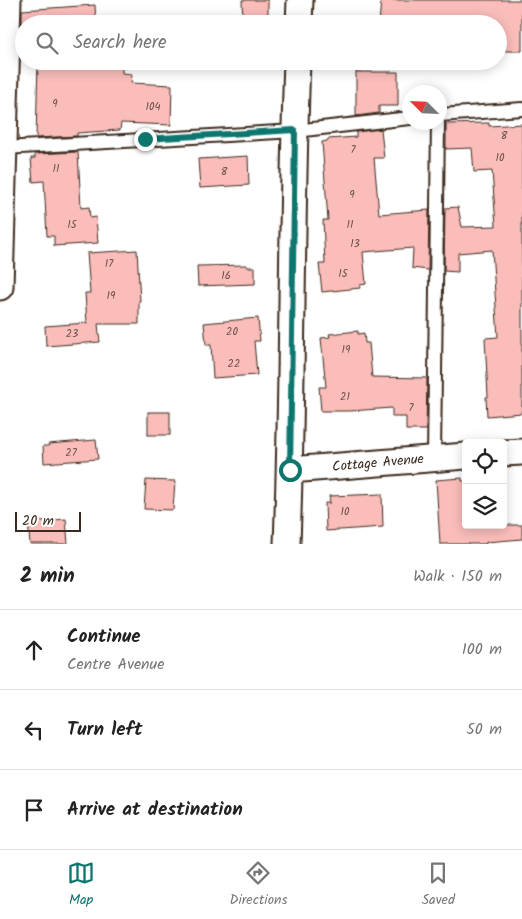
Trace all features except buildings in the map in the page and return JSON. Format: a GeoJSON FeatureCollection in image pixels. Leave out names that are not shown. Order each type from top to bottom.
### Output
{"type":"FeatureCollection","features":[{"type":"Feature","properties":{"kind":"street"},"geometry":{"type":"LineString","coordinates":[[0,287],[8,0]]}},
{"type":"Feature","properties":{"kind":"street"},"geometry":{"type":"LineString","coordinates":[[299,15],[300,0]]}},
{"type":"Feature","properties":{"kind":"street"},"geometry":{"type":"LineString","coordinates":[[287,544],[297,70]]}},
{"type":"Feature","properties":{"kind":"street"},"geometry":{"type":"LineString","coordinates":[[507,454],[522,452]]}},
{"type":"Feature","properties":{"kind":"street","name":"Cottage Avenue"},"geometry":{"type":"LineString","coordinates":[[290,470],[462,456]]}},
{"type":"Feature","properties":{"kind":"lane"},"geometry":{"type":"LineString","coordinates":[[447,114],[522,109]]}},
{"type":"Feature","properties":{"kind":"lane"},"geometry":{"type":"LineString","coordinates":[[4,148],[295,130],[402,119]]}},
{"type":"Feature","properties":{"kind":"lane"},"geometry":{"type":"LineString","coordinates":[[434,458],[438,130]]}},
{"type":"Feature","properties":{"kind":"route"},"geometry":{"type":"LineString","coordinates":[[145,139],[295,130],[290,470]]}}]}
